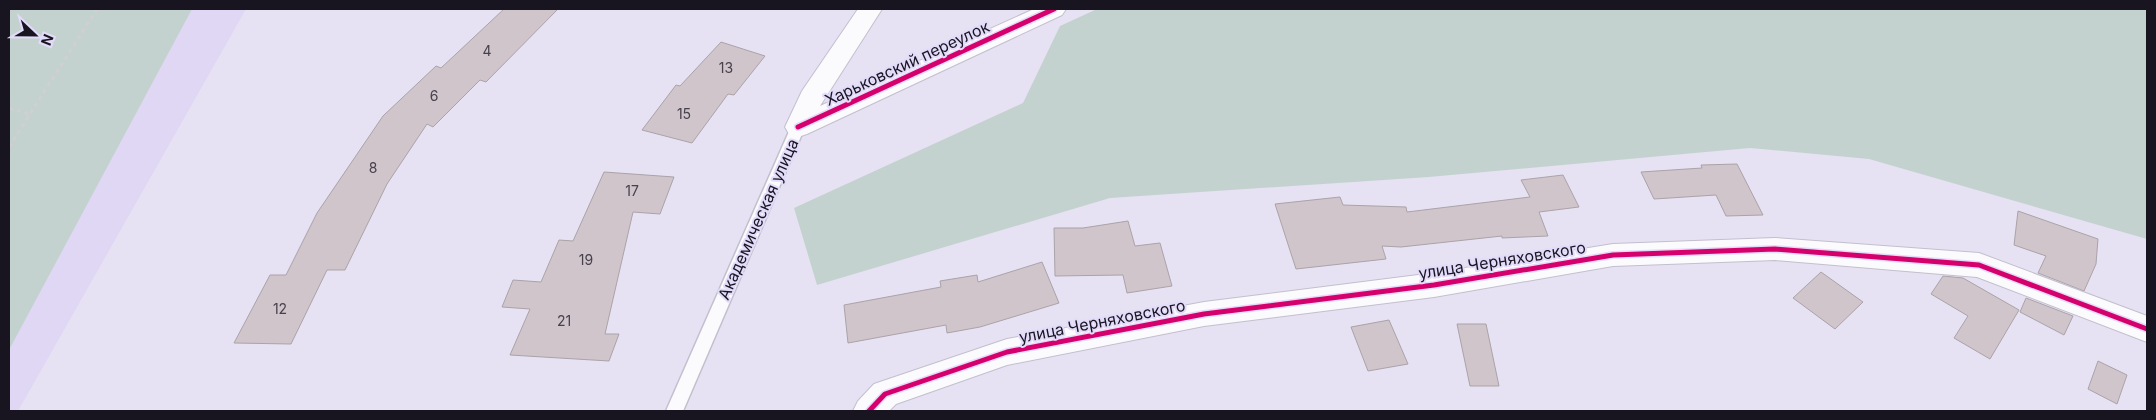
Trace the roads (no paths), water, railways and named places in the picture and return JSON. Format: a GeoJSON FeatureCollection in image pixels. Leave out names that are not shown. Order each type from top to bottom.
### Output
{"type":"FeatureCollection","features":[{"type":"Feature","properties":{"kind":"street","name":"Академическая улица"},"geometry":{"type":"LineString","coordinates":[[798,126],[811,98],[870,9]]}},
{"type":"Feature","properties":{"kind":"street","name":"Харьковский переулок"},"geometry":{"type":"LineString","coordinates":[[798,126],[1054,9]]}},
{"type":"Feature","properties":{"kind":"street","name":"улица Черняховского"},"geometry":{"type":"LineString","coordinates":[[868,411],[885,394],[1007,352],[1204,314],[1434,285],[1613,255],[1775,249],[1979,265],[2147,330]]}},
{"type":"Feature","properties":{"kind":"lane","name":"Академическая улица"},"geometry":{"type":"LineString","coordinates":[[674,411],[798,126]]}}]}
